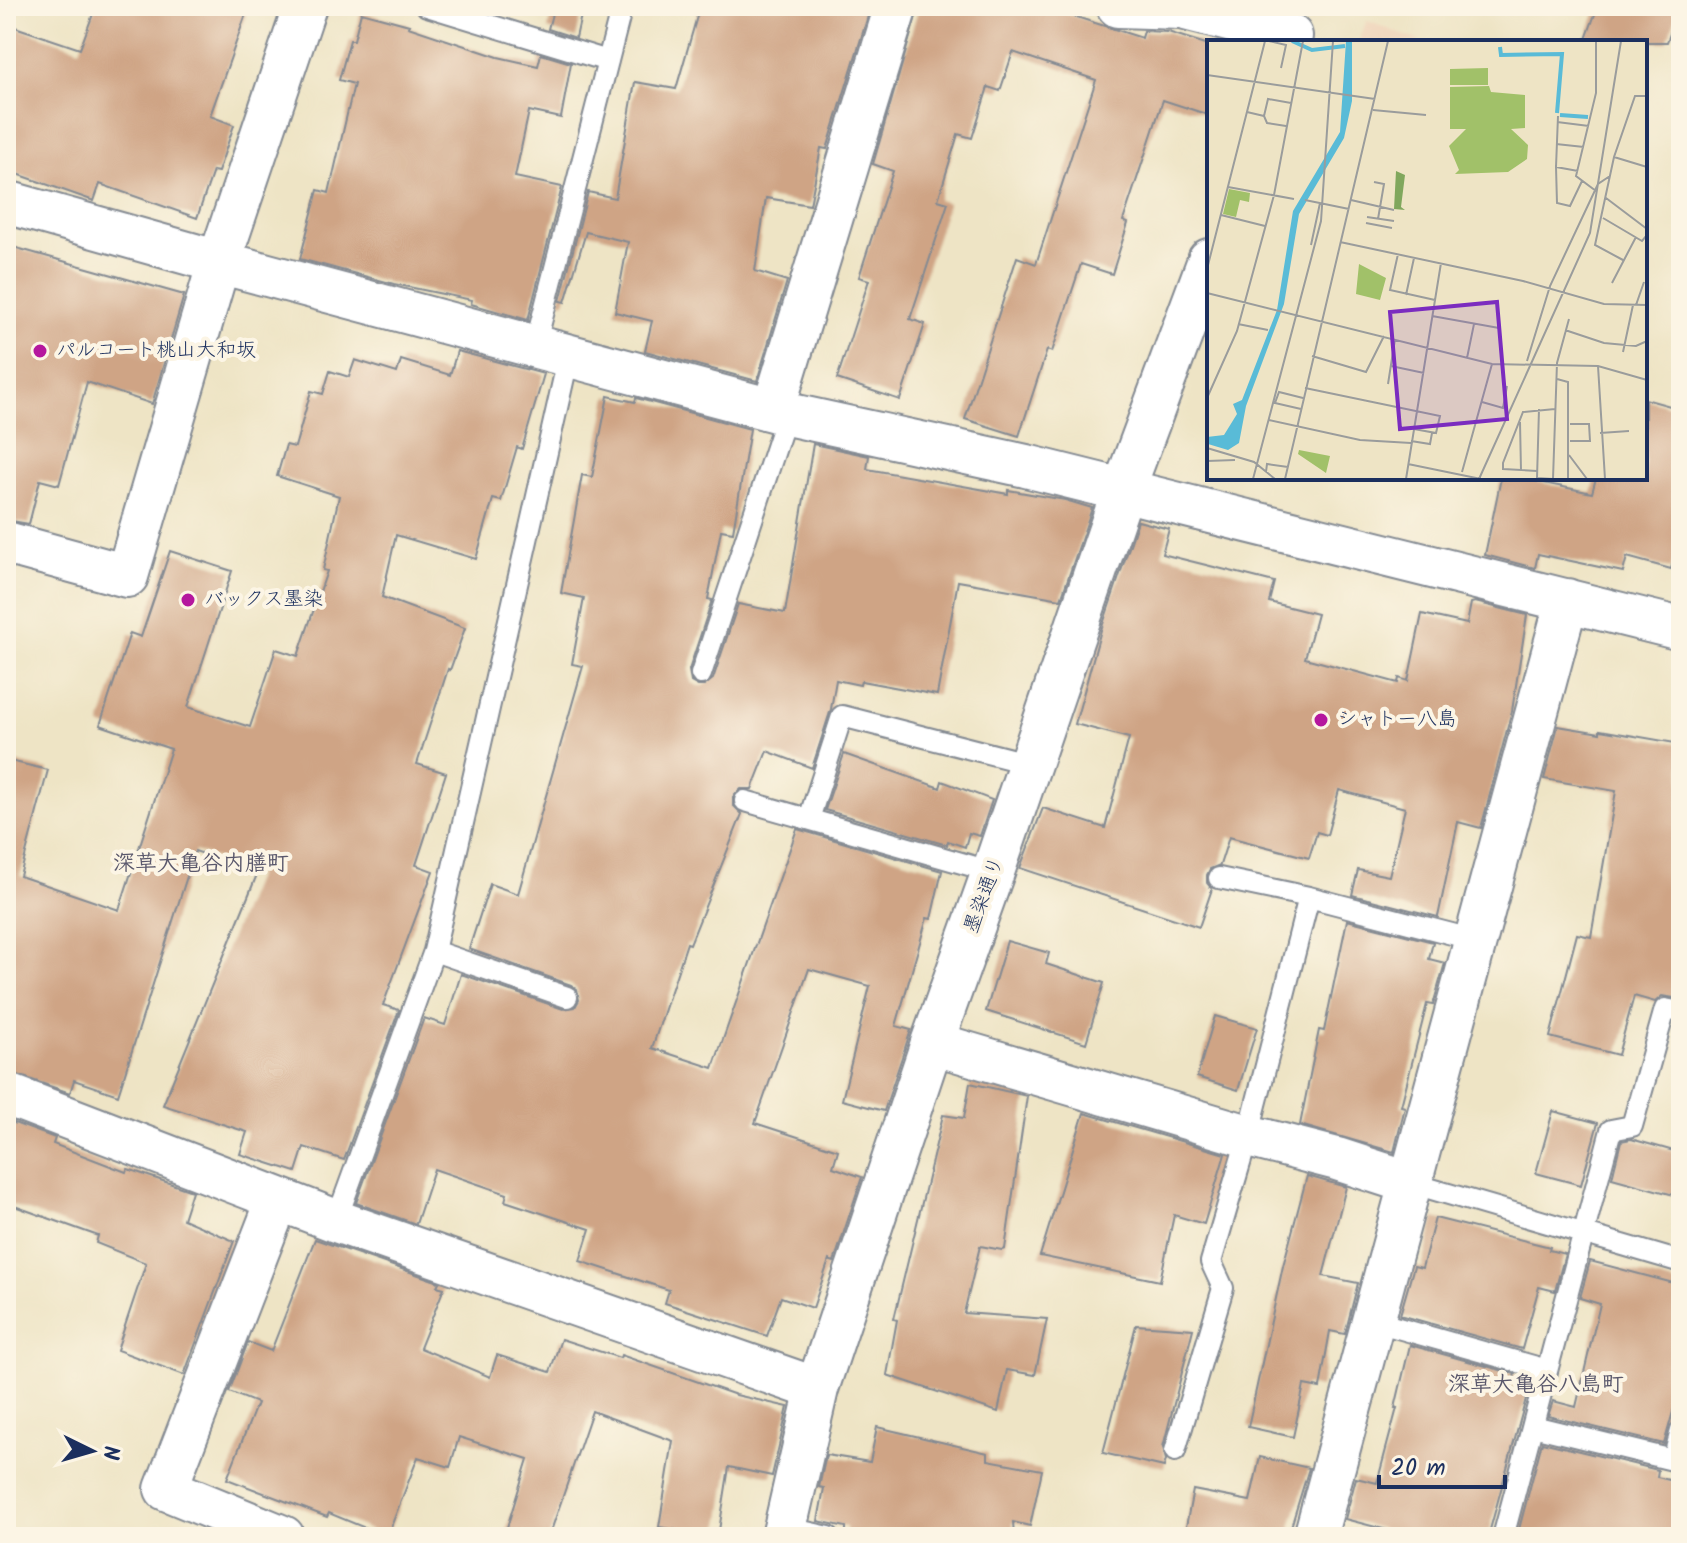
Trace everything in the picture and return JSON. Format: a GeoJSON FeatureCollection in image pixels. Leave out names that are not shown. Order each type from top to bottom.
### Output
{"type":"FeatureCollection","features":[{"type":"Feature","properties":{"kind":"street"},"geometry":{"type":"LineString","coordinates":[[6,543],[127,576],[219,262],[305,6]]}},
{"type":"Feature","properties":{"kind":"street"},"geometry":{"type":"LineString","coordinates":[[780,412],[896,6]]}},
{"type":"Feature","properties":{"kind":"street"},"geometry":{"type":"LineString","coordinates":[[1118,6],[1181,8],[1295,28]]}},
{"type":"Feature","properties":{"kind":"street"},"geometry":{"type":"LineString","coordinates":[[6,202],[780,412],[1123,491],[1681,629]]}},
{"type":"Feature","properties":{"kind":"street","name":"墨染通り"},"geometry":{"type":"LineString","coordinates":[[784,1532],[817,1389],[932,1043],[1123,491],[1207,265]]}},
{"type":"Feature","properties":{"kind":"street"},"geometry":{"type":"LineString","coordinates":[[1123,491],[1162,520]]}},
{"type":"Feature","properties":{"kind":"street"},"geometry":{"type":"LineString","coordinates":[[1315,1537],[1567,600]]}},
{"type":"Feature","properties":{"kind":"street"},"geometry":{"type":"LineString","coordinates":[[932,1043],[1411,1183]]}},
{"type":"Feature","properties":{"kind":"street"},"geometry":{"type":"LineString","coordinates":[[6,1094],[336,1221],[817,1389]]}},
{"type":"Feature","properties":{"kind":"street"},"geometry":{"type":"LineString","coordinates":[[278,1199],[166,1489],[283,1537]]}},
{"type":"Feature","properties":{"kind":"lane"},"geometry":{"type":"LineString","coordinates":[[427,6],[608,61]]}},
{"type":"Feature","properties":{"kind":"lane"},"geometry":{"type":"LineString","coordinates":[[336,1221],[434,951],[608,61],[622,6]]}},
{"type":"Feature","properties":{"kind":"lane"},"geometry":{"type":"LineString","coordinates":[[701,674],[780,412]]}},
{"type":"Feature","properties":{"kind":"lane"},"geometry":{"type":"LineString","coordinates":[[809,819],[842,716],[1030,764]]}},
{"type":"Feature","properties":{"kind":"lane"},"geometry":{"type":"LineString","coordinates":[[745,801],[993,872]]}},
{"type":"Feature","properties":{"kind":"lane"},"geometry":{"type":"LineString","coordinates":[[1219,878],[1309,897],[1475,940]]}},
{"type":"Feature","properties":{"kind":"lane"},"geometry":{"type":"LineString","coordinates":[[1175,1451],[1223,1288],[1211,1262],[1248,1136],[1309,897]]}},
{"type":"Feature","properties":{"kind":"lane"},"geometry":{"type":"LineString","coordinates":[[434,951],[567,997]]}},
{"type":"Feature","properties":{"kind":"lane"},"geometry":{"type":"LineString","coordinates":[[1503,1537],[1611,1130],[1632,1126],[1665,1009],[1681,1012]]}},
{"type":"Feature","properties":{"kind":"lane"},"geometry":{"type":"LineString","coordinates":[[1411,1183],[1681,1262]]}},
{"type":"Feature","properties":{"kind":"lane"},"geometry":{"type":"LineString","coordinates":[[1373,1321],[1547,1370]]}},
{"type":"Feature","properties":{"kind":"lane"},"geometry":{"type":"LineString","coordinates":[[1533,1426],[1673,1460],[1681,1431]]}},
{"type":"Feature","properties":{"kind":"lane"},"geometry":{"type":"LineString","coordinates":[[784,1532],[829,1537]]}},
{"type":"Feature","properties":{"kind":"shaded area"},"geometry":{"type":"Polygon","coordinates":[[[1367,21],[1416,40],[1359,40],[1367,21]]]}},
{"type":"Feature","properties":{"kind":"building"},"geometry":{"type":"Polygon","coordinates":[[[96,6],[222,6],[246,14],[210,116],[234,125],[218,172],[213,171],[197,218],[100,184],[94,201],[6,170],[6,24],[80,49],[96,6]]]}},
{"type":"Feature","properties":{"kind":"building"},"geometry":{"type":"Polygon","coordinates":[[[554,6],[583,6],[576,38],[548,29],[554,6]]]}},
{"type":"Feature","properties":{"kind":"building"},"geometry":{"type":"Polygon","coordinates":[[[700,6],[871,6],[827,149],[821,148],[810,205],[766,198],[755,271],[787,281],[757,381],[645,351],[652,321],[615,312],[628,242],[586,232],[565,302],[560,301],[588,192],[615,198],[635,82],[676,89],[700,6]]]}},
{"type":"Feature","properties":{"kind":"building"},"geometry":{"type":"Polygon","coordinates":[[[919,6],[1042,6],[1142,38],[1144,31],[1168,32],[1207,44],[1207,114],[1163,100],[1123,221],[1128,223],[1112,274],[1081,264],[1052,352],[1047,350],[1019,436],[965,419],[1017,257],[1036,264],[1096,80],[1013,52],[1000,91],[988,87],[972,138],[958,134],[938,200],[948,203],[910,319],[925,324],[900,400],[837,379],[869,280],[859,277],[893,171],[873,164],[919,6]]]}},
{"type":"Feature","properties":{"kind":"building"},"geometry":{"type":"Polygon","coordinates":[[[1598,6],[1680,6],[1667,42],[1586,40],[1598,6]]]}},
{"type":"Feature","properties":{"kind":"building"},"geometry":{"type":"Polygon","coordinates":[[[361,12],[409,25],[498,57],[538,66],[541,54],[571,63],[561,118],[529,111],[515,177],[562,187],[528,320],[471,304],[472,300],[394,284],[300,259],[318,190],[329,193],[354,84],[339,80],[361,12]]]}},
{"type":"Feature","properties":{"kind":"building"},"geometry":{"type":"Polygon","coordinates":[[[6,245],[184,295],[152,404],[87,382],[59,485],[40,480],[29,524],[6,520],[6,245]]]}},
{"type":"Feature","properties":{"kind":"building"},"geometry":{"type":"Polygon","coordinates":[[[457,351],[544,374],[522,449],[517,447],[501,501],[493,499],[476,559],[396,535],[382,597],[465,628],[417,764],[446,773],[416,865],[433,871],[383,1005],[399,1010],[344,1160],[304,1147],[296,1172],[240,1154],[247,1132],[163,1105],[258,872],[195,851],[118,1095],[74,1080],[70,1093],[6,1071],[6,760],[48,770],[20,876],[119,910],[171,749],[100,725],[130,633],[141,637],[170,551],[232,571],[188,707],[250,727],[276,649],[298,656],[327,571],[323,570],[339,496],[277,476],[286,445],[295,447],[311,391],[323,394],[330,371],[349,377],[355,360],[397,373],[401,360],[450,375],[457,351]]]}},
{"type":"Feature","properties":{"kind":"building"},"geometry":{"type":"Polygon","coordinates":[[[608,396],[635,402],[636,398],[750,429],[733,532],[721,530],[708,599],[712,600],[689,670],[691,682],[698,686],[704,686],[713,679],[738,604],[785,613],[813,444],[869,456],[867,469],[1008,494],[1008,490],[1092,508],[1061,599],[958,581],[937,695],[861,681],[860,685],[836,680],[831,709],[812,768],[767,751],[752,789],[741,789],[733,797],[733,805],[742,814],[690,944],[687,943],[652,1048],[713,1068],[797,829],[942,871],[931,919],[927,918],[896,1026],[911,1030],[884,1111],[842,1100],[870,986],[809,969],[755,1123],[838,1150],[833,1167],[862,1177],[834,1262],[829,1260],[813,1308],[781,1297],[767,1336],[665,1303],[669,1290],[580,1261],[590,1229],[505,1201],[507,1194],[434,1169],[416,1224],[356,1203],[424,1018],[445,1025],[461,974],[563,1009],[575,1007],[579,1000],[577,989],[571,985],[469,949],[490,884],[518,894],[583,666],[572,664],[584,598],[561,593],[582,475],[592,477],[608,396]]]}},
{"type":"Feature","properties":{"kind":"building"},"geometry":{"type":"Polygon","coordinates":[[[1647,400],[1681,409],[1681,533],[1671,569],[1627,557],[1623,572],[1538,554],[1535,568],[1485,555],[1501,480],[1530,480],[1592,493],[1595,480],[1647,480],[1647,400]]]}},
{"type":"Feature","properties":{"kind":"building"},"geometry":{"type":"Polygon","coordinates":[[[1138,521],[1169,529],[1162,554],[1274,582],[1269,602],[1317,614],[1305,658],[1398,683],[1399,678],[1408,681],[1422,614],[1467,624],[1471,603],[1475,602],[1527,615],[1512,711],[1481,828],[1458,822],[1438,917],[1352,895],[1358,870],[1389,876],[1405,808],[1339,790],[1327,835],[1317,832],[1309,858],[1229,837],[1220,865],[1210,869],[1207,875],[1207,883],[1212,889],[1199,927],[1020,868],[1043,808],[1105,828],[1129,738],[1075,724],[1101,630],[1138,521]]]}},
{"type":"Feature","properties":{"kind":"building"},"geometry":{"type":"Polygon","coordinates":[[[1558,726],[1681,744],[1681,999],[1662,996],[1655,1002],[1634,996],[1618,1055],[1550,1037],[1577,934],[1591,937],[1616,791],[1544,779],[1558,726]]]}},
{"type":"Feature","properties":{"kind":"building"},"geometry":{"type":"Polygon","coordinates":[[[844,754],[940,788],[942,781],[992,800],[980,836],[969,833],[965,847],[948,841],[947,845],[825,810],[844,754]]]}},
{"type":"Feature","properties":{"kind":"building"},"geometry":{"type":"Polygon","coordinates":[[[1347,920],[1433,942],[1429,959],[1445,963],[1433,1005],[1427,1004],[1401,1106],[1405,1107],[1394,1152],[1300,1125],[1319,1030],[1324,1031],[1347,920]]]}},
{"type":"Feature","properties":{"kind":"building"},"geometry":{"type":"Polygon","coordinates":[[[1007,941],[1049,953],[1046,964],[1104,983],[1086,1043],[986,1011],[1007,941]]]}},
{"type":"Feature","properties":{"kind":"building"},"geometry":{"type":"Polygon","coordinates":[[[1215,1016],[1257,1028],[1238,1090],[1197,1077],[1215,1016]]]}},
{"type":"Feature","properties":{"kind":"building"},"geometry":{"type":"Polygon","coordinates":[[[970,1083],[1027,1096],[1005,1249],[980,1246],[964,1313],[1047,1319],[1035,1375],[1007,1370],[998,1412],[887,1375],[897,1320],[894,1319],[943,1115],[964,1118],[970,1083]]]}},
{"type":"Feature","properties":{"kind":"building"},"geometry":{"type":"Polygon","coordinates":[[[1553,1111],[1598,1123],[1581,1185],[1536,1173],[1553,1111]]]}},
{"type":"Feature","properties":{"kind":"building"},"geometry":{"type":"Polygon","coordinates":[[[1084,1113],[1225,1154],[1204,1224],[1174,1215],[1160,1281],[1040,1256],[1084,1113]]]}},
{"type":"Feature","properties":{"kind":"building"},"geometry":{"type":"Polygon","coordinates":[[[6,1120],[55,1138],[53,1144],[126,1172],[128,1169],[192,1191],[183,1219],[234,1241],[184,1375],[117,1350],[146,1263],[96,1243],[98,1236],[6,1203],[6,1120]]]}},
{"type":"Feature","properties":{"kind":"building"},"geometry":{"type":"Polygon","coordinates":[[[1631,1139],[1681,1153],[1681,1197],[1612,1178],[1621,1141],[1631,1139]]]}},
{"type":"Feature","properties":{"kind":"building"},"geometry":{"type":"Polygon","coordinates":[[[1307,1176],[1346,1187],[1323,1276],[1358,1283],[1345,1334],[1330,1331],[1320,1388],[1304,1385],[1293,1437],[1248,1427],[1283,1266],[1307,1176]]]}},
{"type":"Feature","properties":{"kind":"building"},"geometry":{"type":"Polygon","coordinates":[[[1435,1218],[1550,1247],[1549,1250],[1565,1254],[1555,1291],[1539,1287],[1522,1349],[1400,1315],[1414,1266],[1422,1268],[1435,1218]]]}},
{"type":"Feature","properties":{"kind":"building"},"geometry":{"type":"Polygon","coordinates":[[[315,1239],[439,1282],[437,1286],[444,1288],[420,1348],[490,1377],[497,1355],[550,1372],[561,1339],[620,1358],[621,1355],[736,1395],[788,1407],[772,1476],[729,1467],[718,1537],[659,1527],[673,1441],[592,1411],[549,1537],[504,1537],[528,1459],[459,1437],[450,1467],[418,1457],[387,1537],[329,1513],[327,1517],[227,1479],[257,1403],[229,1392],[248,1342],[271,1351],[315,1239]]]}},
{"type":"Feature","properties":{"kind":"building"},"geometry":{"type":"Polygon","coordinates":[[[1590,1261],[1681,1285],[1681,1383],[1664,1444],[1548,1416],[1553,1401],[1576,1407],[1600,1304],[1580,1298],[1590,1261]]]}},
{"type":"Feature","properties":{"kind":"building"},"geometry":{"type":"Polygon","coordinates":[[[1136,1325],[1193,1329],[1163,1447],[1164,1467],[1103,1453],[1136,1325]]]}},
{"type":"Feature","properties":{"kind":"building"},"geometry":{"type":"Polygon","coordinates":[[[1410,1345],[1515,1374],[1510,1391],[1527,1395],[1488,1537],[1414,1537],[1345,1519],[1356,1478],[1377,1483],[1410,1345]]]}},
{"type":"Feature","properties":{"kind":"building"},"geometry":{"type":"Polygon","coordinates":[[[877,1427],[988,1453],[988,1460],[1042,1470],[1030,1526],[1013,1522],[1014,1537],[846,1537],[846,1527],[818,1521],[824,1488],[819,1487],[826,1455],[870,1462],[877,1427]]]}},
{"type":"Feature","properties":{"kind":"building"},"geometry":{"type":"Polygon","coordinates":[[[1542,1442],[1658,1470],[1657,1477],[1681,1483],[1681,1537],[1532,1537],[1518,1533],[1542,1442]]]}},
{"type":"Feature","properties":{"kind":"building"},"geometry":{"type":"Polygon","coordinates":[[[1260,1457],[1309,1468],[1288,1537],[1184,1537],[1193,1490],[1250,1501],[1260,1457]]]}},
{"type":"Feature","properties":{"kind":"place","name":"パルコート桃山大和坂"},"geometry":{"type":"Point","coordinates":[40,351]}},
{"type":"Feature","properties":{"kind":"place","name":"バックス墨染"},"geometry":{"type":"Point","coordinates":[188,600]}},
{"type":"Feature","properties":{"kind":"place","name":"シャトー八島"},"geometry":{"type":"Point","coordinates":[1321,720]}},
{"type":"Feature","properties":{"kind":"district","name":"深草大亀谷内膳町"},"geometry":{"type":"Point","coordinates":[201,864]}},
{"type":"Feature","properties":{"kind":"district","name":"深草大亀谷八島町"},"geometry":{"type":"Point","coordinates":[1536,1385]}}]}
